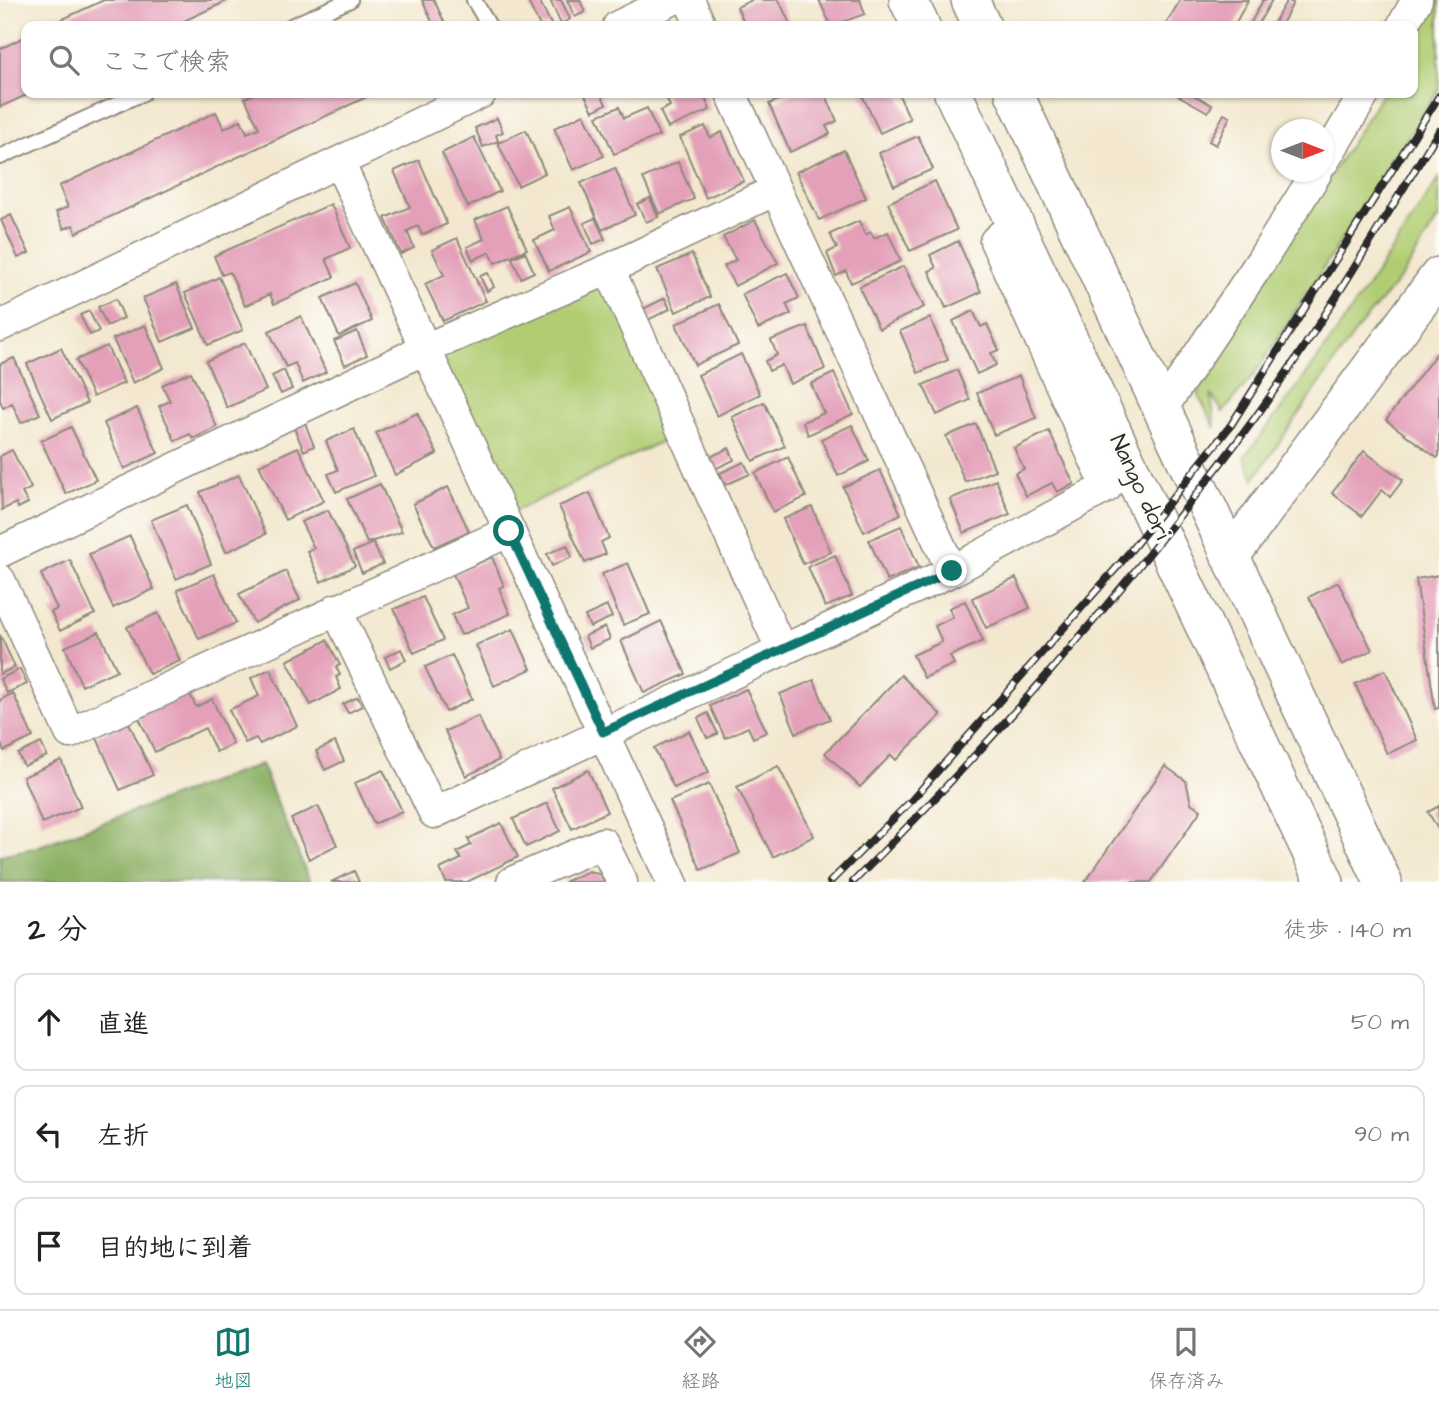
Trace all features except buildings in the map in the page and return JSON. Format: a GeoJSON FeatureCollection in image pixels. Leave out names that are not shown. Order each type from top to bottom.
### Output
{"type":"FeatureCollection","features":[{"type":"Feature","properties":{"kind":"street"},"geometry":{"type":"LineString","coordinates":[[628,21],[672,0]]}},
{"type":"Feature","properties":{"kind":"street"},"geometry":{"type":"LineString","coordinates":[[689,0],[699,21]]}},
{"type":"Feature","properties":{"kind":"street"},"geometry":{"type":"LineString","coordinates":[[908,0],[918,21]]}},
{"type":"Feature","properties":{"kind":"street"},"geometry":{"type":"LineString","coordinates":[[970,0],[980,21]]}},
{"type":"Feature","properties":{"kind":"street"},"geometry":{"type":"LineString","coordinates":[[1405,21],[1417,0]]}},
{"type":"Feature","properties":{"kind":"street"},"geometry":{"type":"LineString","coordinates":[[3,318],[471,98]]}},
{"type":"Feature","properties":{"kind":"street"},"geometry":{"type":"LineString","coordinates":[[733,98],[952,571]]}},
{"type":"Feature","properties":{"kind":"street","name":"Nango dori"},"geometry":{"type":"LineString","coordinates":[[955,98],[1325,882]]}},
{"type":"Feature","properties":{"kind":"street"},"geometry":{"type":"LineString","coordinates":[[1016,98],[1383,882]]}},
{"type":"Feature","properties":{"kind":"street"},"geometry":{"type":"LineString","coordinates":[[1334,144],[1362,98]]}},
{"type":"Feature","properties":{"kind":"street"},"geometry":{"type":"LineString","coordinates":[[339,162],[666,870],[622,882],[603,843],[512,882]]}},
{"type":"Feature","properties":{"kind":"street"},"geometry":{"type":"LineString","coordinates":[[1162,409],[1311,182]]}},
{"type":"Feature","properties":{"kind":"street"},"geometry":{"type":"LineString","coordinates":[[0,552],[425,349],[609,269],[776,190]]}},
{"type":"Feature","properties":{"kind":"street"},"geometry":{"type":"LineString","coordinates":[[335,610],[434,813],[952,571],[1107,487],[995,242],[1016,222]]}},
{"type":"Feature","properties":{"kind":"street"},"geometry":{"type":"LineString","coordinates":[[609,269],[782,651]]}},
{"type":"Feature","properties":{"kind":"street"},"geometry":{"type":"LineString","coordinates":[[1230,557],[1439,276]]}},
{"type":"Feature","properties":{"kind":"street"},"geometry":{"type":"LineString","coordinates":[[0,580],[70,733],[509,531]]}},
{"type":"Feature","properties":{"kind":"lane"},"geometry":{"type":"LineString","coordinates":[[302,21],[350,0]]}},
{"type":"Feature","properties":{"kind":"lane"},"geometry":{"type":"LineString","coordinates":[[474,0],[486,21]]}},
{"type":"Feature","properties":{"kind":"lane"},"geometry":{"type":"LineString","coordinates":[[0,157],[132,98]]}},
{"type":"Feature","properties":{"kind":"green space"},"geometry":{"type":"Polygon","coordinates":[[[1433,0],[1439,0],[1439,89],[1254,375],[1223,412],[1211,394],[1215,428],[1199,396],[1199,382],[1326,182],[1334,182],[1334,170],[1380,98],[1418,98],[1418,29],[1433,0]]]}},
{"type":"Feature","properties":{"kind":"green space"},"geometry":{"type":"Polygon","coordinates":[[[1439,178],[1439,217],[1403,275],[1359,327],[1254,479],[1244,457],[1321,355],[1439,178]]]}},
{"type":"Feature","properties":{"kind":"green space"},"geometry":{"type":"Polygon","coordinates":[[[609,269],[683,431],[503,517],[425,349],[609,269]]]}},
{"type":"Feature","properties":{"kind":"green space"},"geometry":{"type":"Polygon","coordinates":[[[261,764],[310,882],[0,882],[0,855],[34,848],[261,764]]]}},
{"type":"Feature","properties":{"kind":"railway"},"geometry":{"type":"LineString","coordinates":[[830,882],[912,800],[1119,565],[1231,425],[1439,96]]}},
{"type":"Feature","properties":{"kind":"railway"},"geometry":{"type":"LineString","coordinates":[[853,882],[1007,721],[1198,493],[1295,360],[1439,131]]}},
{"type":"Feature","properties":{"kind":"route"},"geometry":{"type":"LineString","coordinates":[[509,531],[603,732],[952,571]]}}]}
